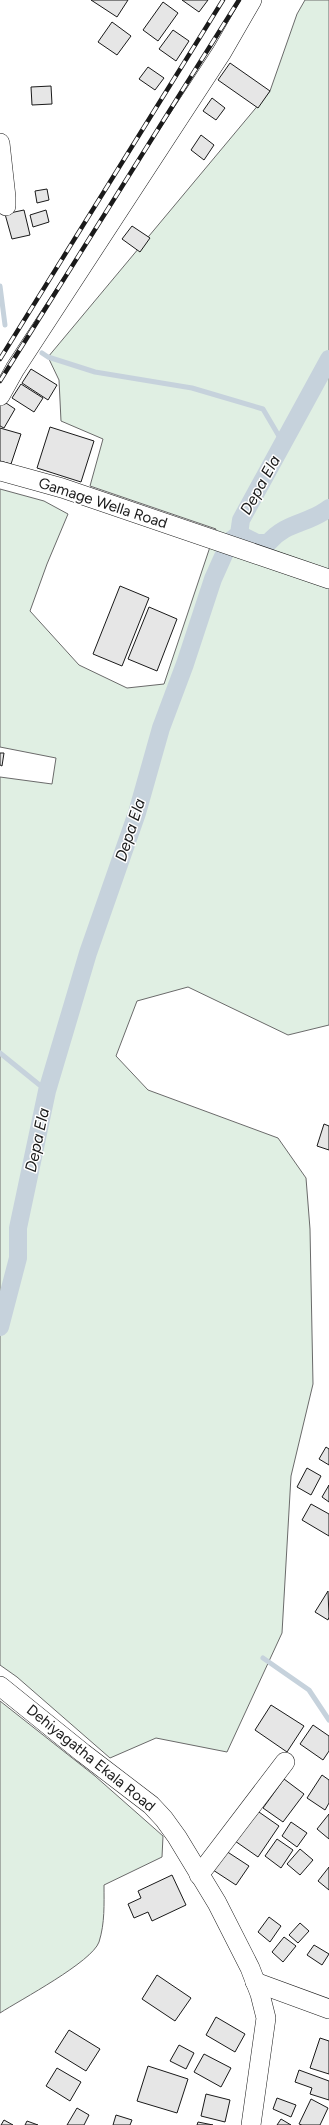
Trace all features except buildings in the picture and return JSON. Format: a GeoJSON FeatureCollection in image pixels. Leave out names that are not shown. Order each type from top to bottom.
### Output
{"type":"FeatureCollection","features":[{"type":"Feature","properties":{"kind":"street"},"geometry":{"type":"LineString","coordinates":[[0,396],[19,362],[222,52],[252,0]]}},
{"type":"Feature","properties":{"kind":"street"},"geometry":{"type":"LineString","coordinates":[[0,143],[6,206]]}},
{"type":"Feature","properties":{"kind":"street","name":"Gamage Wella Road"},"geometry":{"type":"LineString","coordinates":[[0,471],[62,488],[329,579]]}},
{"type":"Feature","properties":{"kind":"street","name":"Dehiyagatha Ekala Road"},"geometry":{"type":"LineString","coordinates":[[0,1686],[151,1805],[164,1819],[217,1903],[250,1968],[266,2018],[251,2125]]}},
{"type":"Feature","properties":{"kind":"street"},"geometry":{"type":"LineString","coordinates":[[199,1875],[284,1762]]}},
{"type":"Feature","properties":{"kind":"street"},"geometry":{"type":"LineString","coordinates":[[255,1982],[329,2009]]}},
{"type":"Feature","properties":{"kind":"green space"},"geometry":{"type":"Polygon","coordinates":[[[305,0],[329,0],[329,1025],[288,1035],[188,987],[137,1001],[116,1056],[148,1090],[278,1138],[306,1178],[310,1229],[313,1384],[291,1476],[282,1633],[227,1752],[156,1738],[110,1758],[17,1677],[0,1665],[0,777],[52,784],[56,758],[0,747],[0,489],[44,501],[68,514],[47,564],[30,611],[79,665],[127,688],[164,684],[216,529],[90,486],[103,439],[61,421],[59,380],[48,357],[270,91],[297,14],[305,0]]]}},
{"type":"Feature","properties":{"kind":"green space"},"geometry":{"type":"Polygon","coordinates":[[[0,1701],[95,1776],[163,1836],[162,1857],[104,1885],[104,1914],[102,1928],[99,1942],[94,1950],[70,1970],[0,2013],[0,1701]]]}},
{"type":"Feature","properties":{"kind":"waterway"},"geometry":{"type":"LineString","coordinates":[[0,286],[5,325]]}},
{"type":"Feature","properties":{"kind":"waterway"},"geometry":{"type":"LineString","coordinates":[[42,353],[48,357],[95,372],[192,388],[263,409],[283,443]]}},
{"type":"Feature","properties":{"kind":"waterway","name":"Depa Ela"},"geometry":{"type":"LineString","coordinates":[[0,1327],[18,1258],[18,1228],[47,1091],[88,953],[137,813],[161,728],[185,664],[213,579],[230,541],[239,534],[241,520],[329,359]]}},
{"type":"Feature","properties":{"kind":"waterway"},"geometry":{"type":"LineString","coordinates":[[239,534],[257,543],[268,543],[282,531],[313,518],[329,508]]}},
{"type":"Feature","properties":{"kind":"waterway"},"geometry":{"type":"LineString","coordinates":[[0,1053],[47,1091]]}},
{"type":"Feature","properties":{"kind":"waterway"},"geometry":{"type":"LineString","coordinates":[[263,1658],[309,1690],[329,1720]]}},
{"type":"Feature","properties":{"kind":"railway"},"geometry":{"type":"LineString","coordinates":[[0,359],[223,0]]}},
{"type":"Feature","properties":{"kind":"railway"},"geometry":{"type":"LineString","coordinates":[[0,381],[239,0]]}}]}
